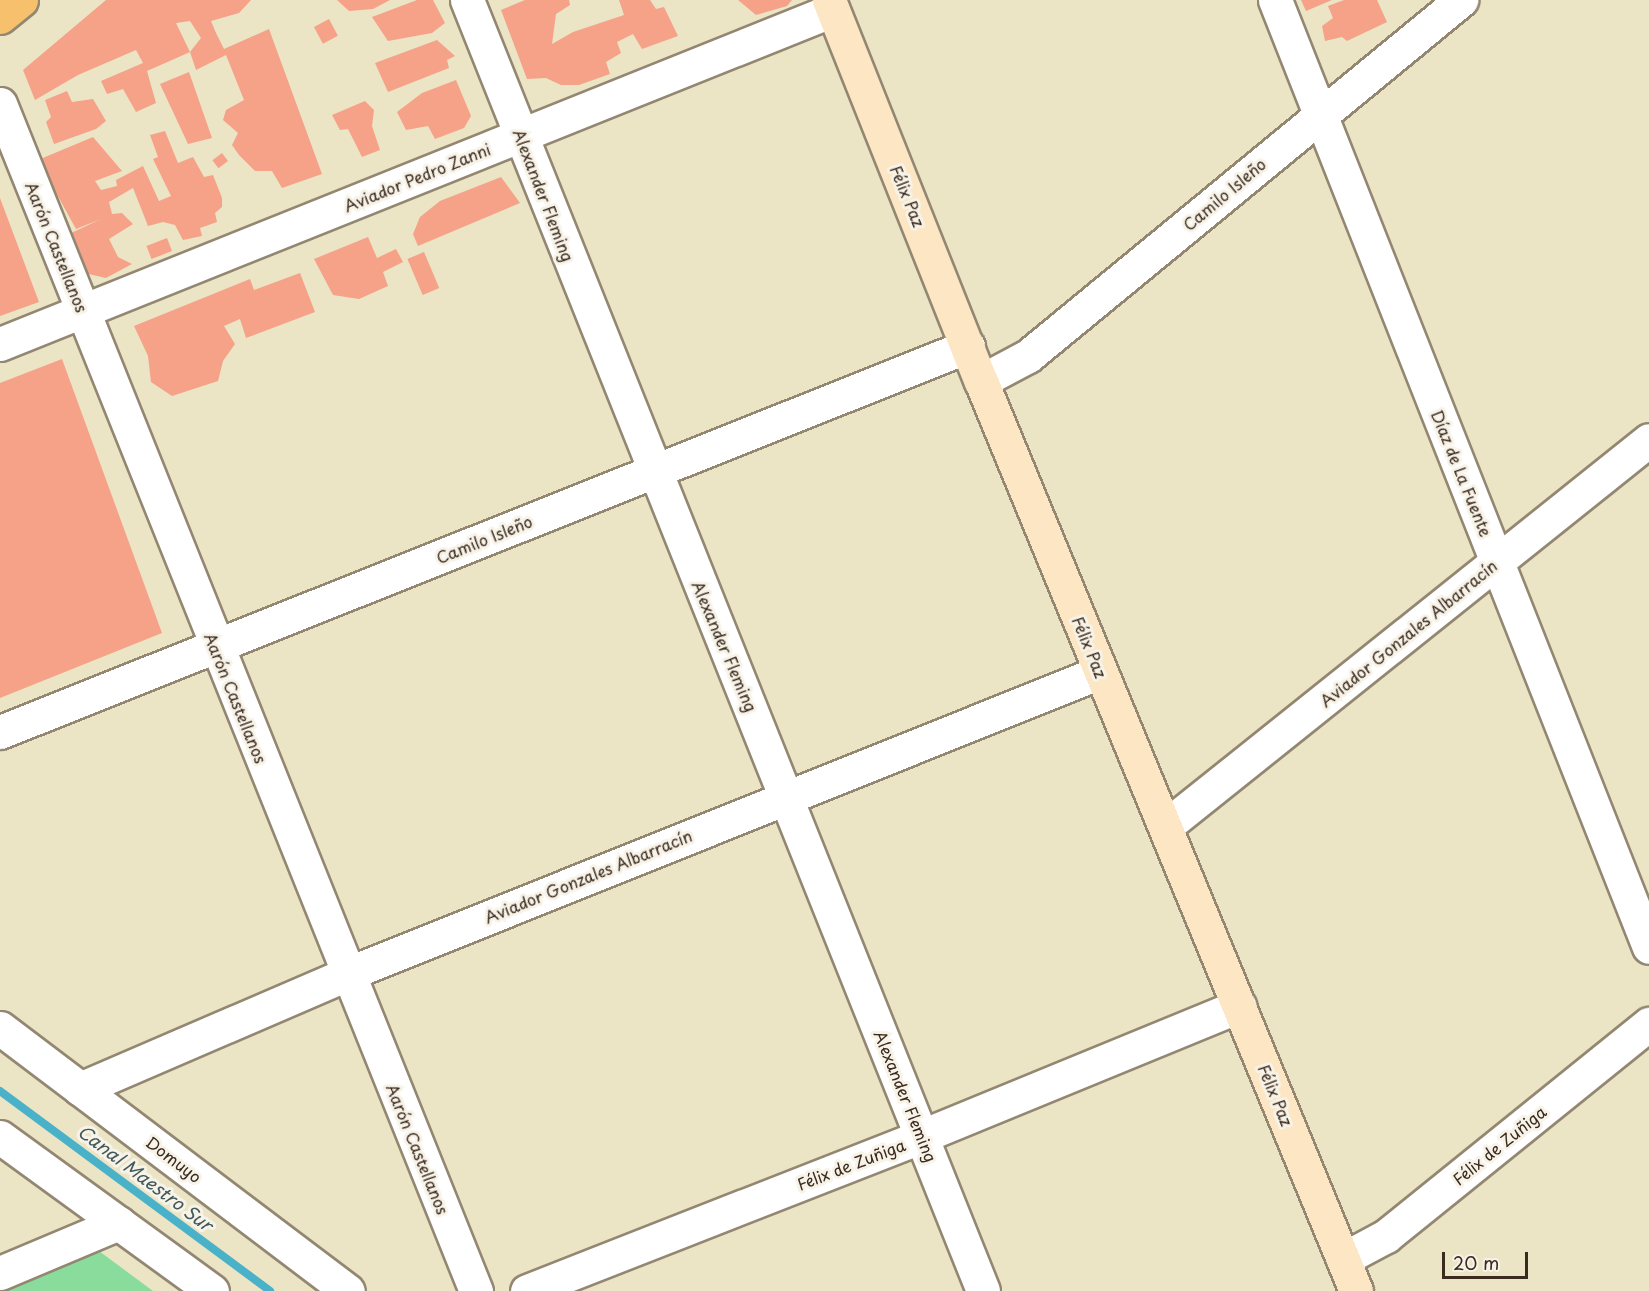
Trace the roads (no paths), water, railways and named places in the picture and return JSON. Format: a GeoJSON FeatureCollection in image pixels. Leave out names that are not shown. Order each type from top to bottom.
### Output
{"type":"FeatureCollection","features":[{"type":"Feature","properties":{"kind":"main road"},"geometry":{"type":"LineString","coordinates":[[0,17],[21,0]]}},
{"type":"Feature","properties":{"kind":"main road","name":"Félix Paz"},"geometry":{"type":"LineString","coordinates":[[831,5],[981,381],[1356,1291]]}},
{"type":"Feature","properties":{"kind":"street","name":"Alexander Fleming"},"geometry":{"type":"LineString","coordinates":[[467,0],[652,471],[787,796],[983,1291]]}},
{"type":"Feature","properties":{"kind":"street","name":"Díaz de La Fuente"},"geometry":{"type":"LineString","coordinates":[[1275,0],[1649,947]]}},
{"type":"Feature","properties":{"kind":"street","name":"Camilo Isleño"},"geometry":{"type":"LineString","coordinates":[[981,381],[1028,356],[1461,0]]}},
{"type":"Feature","properties":{"kind":"street","name":"Aviador Pedro Zanni"},"geometry":{"type":"LineString","coordinates":[[0,345],[520,135],[831,5]]}},
{"type":"Feature","properties":{"kind":"street","name":"Aarón Castellanos"},"geometry":{"type":"LineString","coordinates":[[0,104],[216,648],[476,1291]]}},
{"type":"Feature","properties":{"kind":"street","name":"Camilo Isleño"},"geometry":{"type":"LineString","coordinates":[[0,732],[216,648],[968,346]]}},
{"type":"Feature","properties":{"kind":"street","name":"Aviador Gonzales Albarracín"},"geometry":{"type":"LineString","coordinates":[[1166,826],[1649,440]]}},
{"type":"Feature","properties":{"kind":"street","name":"Aviador Gonzales Albarracín"},"geometry":{"type":"LineString","coordinates":[[80,1089],[347,974],[1100,672]]}},
{"type":"Feature","properties":{"kind":"street","name":"Félix de Zuñiga"},"geometry":{"type":"LineString","coordinates":[[527,1291],[922,1136],[1239,1006]]}},
{"type":"Feature","properties":{"kind":"street","name":"Félix de Zuñiga"},"geometry":{"type":"LineString","coordinates":[[1343,1259],[1386,1236],[1649,1024]]}},
{"type":"Feature","properties":{"kind":"street","name":"Domuyo"},"geometry":{"type":"LineString","coordinates":[[0,1028],[348,1291]]}},
{"type":"Feature","properties":{"kind":"street"},"geometry":{"type":"LineString","coordinates":[[0,1137],[212,1291]]}},
{"type":"Feature","properties":{"kind":"street"},"geometry":{"type":"LineString","coordinates":[[0,1274],[119,1223]]}},
{"type":"Feature","properties":{"kind":"waterway","name":"Canal Maestro Sur"},"geometry":{"type":"LineString","coordinates":[[0,1091],[270,1291]]}}]}
